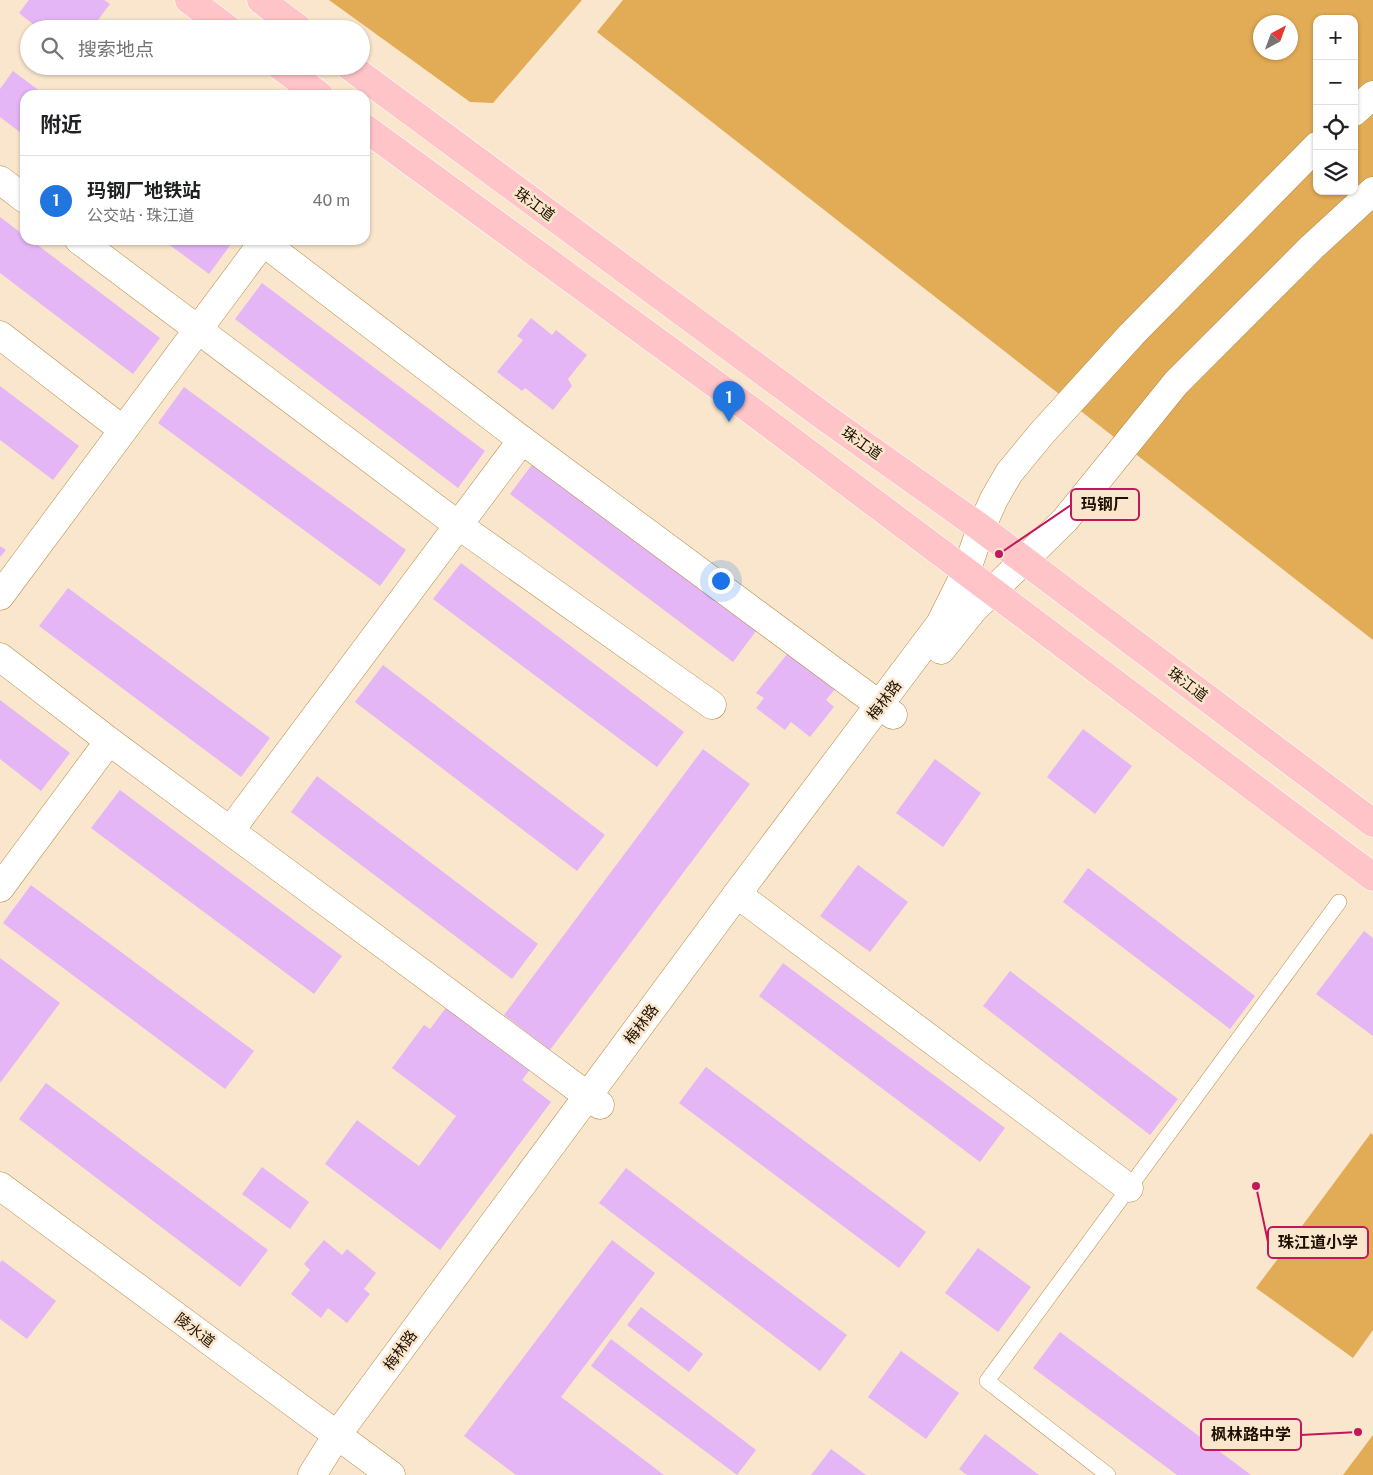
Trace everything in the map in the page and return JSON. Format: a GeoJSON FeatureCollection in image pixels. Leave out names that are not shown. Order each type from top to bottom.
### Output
{"type":"FeatureCollection","features":[{"type":"Feature","properties":{"kind":"main road"},"geometry":{"type":"LineString","coordinates":[[189,0],[216,20]]}},
{"type":"Feature","properties":{"kind":"main road"},"geometry":{"type":"LineString","coordinates":[[261,0],[287,20]]}},
{"type":"Feature","properties":{"kind":"main road"},"geometry":{"type":"LineString","coordinates":[[292,75],[312,90]]}},
{"type":"Feature","properties":{"kind":"main road","name":"珠江道"},"geometry":{"type":"LineString","coordinates":[[361,75],[826,418],[981,528],[1373,824]]}},
{"type":"Feature","properties":{"kind":"main road"},"geometry":{"type":"LineString","coordinates":[[370,132],[744,405],[1373,877]]}},
{"type":"Feature","properties":{"kind":"street"},"geometry":{"type":"LineString","coordinates":[[1358,108],[1373,95]]}},
{"type":"Feature","properties":{"kind":"street","name":"梅林路"},"geometry":{"type":"LineString","coordinates":[[886,710],[940,624],[966,572],[981,528],[994,498],[1009,473],[1042,433],[1132,334],[1313,150]]}},
{"type":"Feature","properties":{"kind":"street"},"geometry":{"type":"LineString","coordinates":[[0,180],[20,195]]}},
{"type":"Feature","properties":{"kind":"street","name":"梅林路"},"geometry":{"type":"LineString","coordinates":[[312,1475],[337,1452],[594,1101],[886,710],[991,592],[1066,520],[1176,382],[1312,247],[1373,191]]}},
{"type":"Feature","properties":{"kind":"street"},"geometry":{"type":"LineString","coordinates":[[86,245],[458,525],[712,705]]}},
{"type":"Feature","properties":{"kind":"street"},"geometry":{"type":"LineString","coordinates":[[0,596],[261,245]]}},
{"type":"Feature","properties":{"kind":"street"},"geometry":{"type":"LineString","coordinates":[[267,245],[522,440],[886,710]]}},
{"type":"Feature","properties":{"kind":"street"},"geometry":{"type":"LineString","coordinates":[[0,335],[123,430]]}},
{"type":"Feature","properties":{"kind":"street"},"geometry":{"type":"LineString","coordinates":[[230,831],[522,440]]}},
{"type":"Feature","properties":{"kind":"street"},"geometry":{"type":"LineString","coordinates":[[0,657],[109,741],[594,1101]]}},
{"type":"Feature","properties":{"kind":"street"},"geometry":{"type":"LineString","coordinates":[[0,888],[109,741]]}},
{"type":"Feature","properties":{"kind":"street"},"geometry":{"type":"LineString","coordinates":[[743,900],[1129,1188]]}},
{"type":"Feature","properties":{"kind":"street","name":"陵水道"},"geometry":{"type":"LineString","coordinates":[[0,1186],[367,1475]]}},
{"type":"Feature","properties":{"kind":"street","name":"陵水道"},"geometry":{"type":"LineString","coordinates":[[0,1206],[337,1452],[391,1475]]}},
{"type":"Feature","properties":{"kind":"lane"},"geometry":{"type":"LineString","coordinates":[[1108,1475],[987,1381],[1339,902]]}},
{"type":"Feature","properties":{"kind":"shaded area"},"geometry":{"type":"Polygon","coordinates":[[[329,0],[582,0],[493,103],[470,102],[370,30],[370,20],[357,20],[329,0]]]}},
{"type":"Feature","properties":{"kind":"shaded area"},"geometry":{"type":"Polygon","coordinates":[[[623,0],[1373,0],[1373,640],[597,32],[623,0]]]}},
{"type":"Feature","properties":{"kind":"shaded area"},"geometry":{"type":"Polygon","coordinates":[[[1371,1133],[1373,1135],[1373,1330],[1353,1358],[1256,1288],[1371,1133]]]}},
{"type":"Feature","properties":{"kind":"shaded area"},"geometry":{"type":"Polygon","coordinates":[[[1373,1435],[1373,1475],[1343,1475],[1373,1435]]]}},
{"type":"Feature","properties":{"kind":"building"},"geometry":{"type":"Polygon","coordinates":[[[29,0],[104,0],[110,4],[98,20],[28,20],[19,13],[29,0]]]}},
{"type":"Feature","properties":{"kind":"building"},"geometry":{"type":"Polygon","coordinates":[[[13,71],[38,90],[20,90],[20,132],[0,117],[0,89],[13,71]]]}},
{"type":"Feature","properties":{"kind":"building"},"geometry":{"type":"Polygon","coordinates":[[[0,217],[20,232],[20,245],[38,245],[160,338],[133,374],[0,273],[0,217]]]}},
{"type":"Feature","properties":{"kind":"building"},"geometry":{"type":"Polygon","coordinates":[[[170,245],[230,245],[209,274],[170,245]]]}},
{"type":"Feature","properties":{"kind":"building"},"geometry":{"type":"Polygon","coordinates":[[[262,283],[485,451],[458,488],[235,319],[262,283]]]}},
{"type":"Feature","properties":{"kind":"building"},"geometry":{"type":"Polygon","coordinates":[[[531,318],[552,335],[556,330],[587,355],[568,379],[572,386],[553,410],[525,388],[522,391],[497,372],[523,340],[517,336],[531,318]]]}},
{"type":"Feature","properties":{"kind":"building"},"geometry":{"type":"Polygon","coordinates":[[[0,386],[79,446],[53,480],[0,440],[0,386]]]}},
{"type":"Feature","properties":{"kind":"building"},"geometry":{"type":"Polygon","coordinates":[[[184,387],[406,550],[380,586],[158,423],[184,387]]]}},
{"type":"Feature","properties":{"kind":"building"},"geometry":{"type":"Polygon","coordinates":[[[537,458],[759,627],[733,662],[510,494],[537,458]]]}},
{"type":"Feature","properties":{"kind":"building"},"geometry":{"type":"Polygon","coordinates":[[[0,546],[6,550],[0,557],[0,546]]]}},
{"type":"Feature","properties":{"kind":"building"},"geometry":{"type":"Polygon","coordinates":[[[461,563],[684,732],[657,767],[433,599],[461,563]]]}},
{"type":"Feature","properties":{"kind":"building"},"geometry":{"type":"Polygon","coordinates":[[[68,588],[270,738],[241,777],[39,626],[68,588]]]}},
{"type":"Feature","properties":{"kind":"building"},"geometry":{"type":"Polygon","coordinates":[[[788,653],[806,667],[811,660],[840,683],[826,700],[834,707],[810,737],[791,722],[785,730],[756,708],[764,698],[756,693],[788,653]]]}},
{"type":"Feature","properties":{"kind":"building"},"geometry":{"type":"Polygon","coordinates":[[[383,665],[605,835],[577,871],[355,702],[383,665]]]}},
{"type":"Feature","properties":{"kind":"building"},"geometry":{"type":"Polygon","coordinates":[[[0,700],[70,753],[41,791],[0,759],[0,700]]]}},
{"type":"Feature","properties":{"kind":"building"},"geometry":{"type":"Polygon","coordinates":[[[1083,729],[1132,766],[1095,814],[1047,777],[1083,729]]]}},
{"type":"Feature","properties":{"kind":"building"},"geometry":{"type":"Polygon","coordinates":[[[703,749],[750,784],[550,1050],[504,1015],[703,749]]]}},
{"type":"Feature","properties":{"kind":"building"},"geometry":{"type":"Polygon","coordinates":[[[935,759],[981,793],[943,847],[896,813],[935,759]]]}},
{"type":"Feature","properties":{"kind":"building"},"geometry":{"type":"Polygon","coordinates":[[[317,776],[538,944],[512,979],[291,812],[317,776]]]}},
{"type":"Feature","properties":{"kind":"building"},"geometry":{"type":"Polygon","coordinates":[[[120,790],[342,956],[314,994],[91,828],[120,790]]]}},
{"type":"Feature","properties":{"kind":"building"},"geometry":{"type":"Polygon","coordinates":[[[858,865],[908,902],[870,952],[820,916],[858,865]]]}},
{"type":"Feature","properties":{"kind":"building"},"geometry":{"type":"Polygon","coordinates":[[[1088,868],[1255,996],[1230,1029],[1063,902],[1088,868]]]}},
{"type":"Feature","properties":{"kind":"building"},"geometry":{"type":"Polygon","coordinates":[[[31,885],[254,1051],[225,1089],[3,923],[31,885]]]}},
{"type":"Feature","properties":{"kind":"building"},"geometry":{"type":"Polygon","coordinates":[[[1364,931],[1373,938],[1373,1036],[1316,994],[1364,931]]]}},
{"type":"Feature","properties":{"kind":"building"},"geometry":{"type":"Polygon","coordinates":[[[0,958],[60,1003],[0,1083],[0,958]]]}},
{"type":"Feature","properties":{"kind":"building"},"geometry":{"type":"Polygon","coordinates":[[[783,963],[1005,1128],[980,1162],[759,996],[783,963]]]}},
{"type":"Feature","properties":{"kind":"building"},"geometry":{"type":"Polygon","coordinates":[[[1010,971],[1178,1099],[1150,1135],[983,1006],[1010,971]]]}},
{"type":"Feature","properties":{"kind":"building"},"geometry":{"type":"Polygon","coordinates":[[[451,1001],[535,1063],[522,1080],[551,1102],[440,1250],[325,1164],[357,1120],[419,1166],[456,1116],[392,1068],[424,1025],[430,1029],[451,1001]]]}},
{"type":"Feature","properties":{"kind":"building"},"geometry":{"type":"Polygon","coordinates":[[[706,1067],[926,1232],[899,1268],[679,1103],[706,1067]]]}},
{"type":"Feature","properties":{"kind":"building"},"geometry":{"type":"Polygon","coordinates":[[[46,1083],[268,1250],[240,1287],[19,1119],[46,1083]]]}},
{"type":"Feature","properties":{"kind":"building"},"geometry":{"type":"Polygon","coordinates":[[[262,1167],[309,1202],[290,1229],[242,1194],[262,1167]]]}},
{"type":"Feature","properties":{"kind":"building"},"geometry":{"type":"Polygon","coordinates":[[[626,1168],[847,1335],[820,1371],[599,1203],[626,1168]]]}},
{"type":"Feature","properties":{"kind":"building"},"geometry":{"type":"Polygon","coordinates":[[[324,1240],[342,1255],[347,1249],[376,1273],[364,1289],[370,1294],[347,1323],[328,1308],[321,1318],[291,1294],[310,1270],[304,1264],[324,1240]]]}},
{"type":"Feature","properties":{"kind":"building"},"geometry":{"type":"Polygon","coordinates":[[[612,1240],[655,1273],[561,1397],[664,1475],[516,1475],[464,1436],[612,1240]]]}},
{"type":"Feature","properties":{"kind":"building"},"geometry":{"type":"Polygon","coordinates":[[[978,1248],[1031,1287],[998,1332],[945,1293],[978,1248]]]}},
{"type":"Feature","properties":{"kind":"building"},"geometry":{"type":"Polygon","coordinates":[[[2,1260],[56,1301],[27,1339],[0,1319],[0,1263],[2,1260]]]}},
{"type":"Feature","properties":{"kind":"building"},"geometry":{"type":"Polygon","coordinates":[[[641,1307],[703,1354],[689,1372],[627,1325],[641,1307]]]}},
{"type":"Feature","properties":{"kind":"building"},"geometry":{"type":"Polygon","coordinates":[[[1060,1332],[1251,1475],[1177,1475],[1033,1368],[1060,1332]]]}},
{"type":"Feature","properties":{"kind":"building"},"geometry":{"type":"Polygon","coordinates":[[[611,1339],[756,1450],[737,1475],[591,1366],[611,1339]]]}},
{"type":"Feature","properties":{"kind":"building"},"geometry":{"type":"Polygon","coordinates":[[[901,1351],[959,1393],[926,1439],[868,1397],[901,1351]]]}},
{"type":"Feature","properties":{"kind":"building"},"geometry":{"type":"Polygon","coordinates":[[[985,1434],[1039,1475],[967,1475],[959,1469],[985,1434]]]}},
{"type":"Feature","properties":{"kind":"building"},"geometry":{"type":"Polygon","coordinates":[[[831,1449],[866,1475],[811,1475],[831,1449]]]}},
{"type":"Feature","properties":{"kind":"place","name":"玛钢厂地铁站"},"geometry":{"type":"Point","coordinates":[729,422]}},
{"type":"Feature","properties":{"kind":"place","name":"玛钢厂"},"geometry":{"type":"Point","coordinates":[999,554]}},
{"type":"Feature","properties":{"kind":"place","name":"珠江道小学"},"geometry":{"type":"Point","coordinates":[1256,1186]}},
{"type":"Feature","properties":{"kind":"place","name":"枫林路中学"},"geometry":{"type":"Point","coordinates":[1358,1432]}}]}
